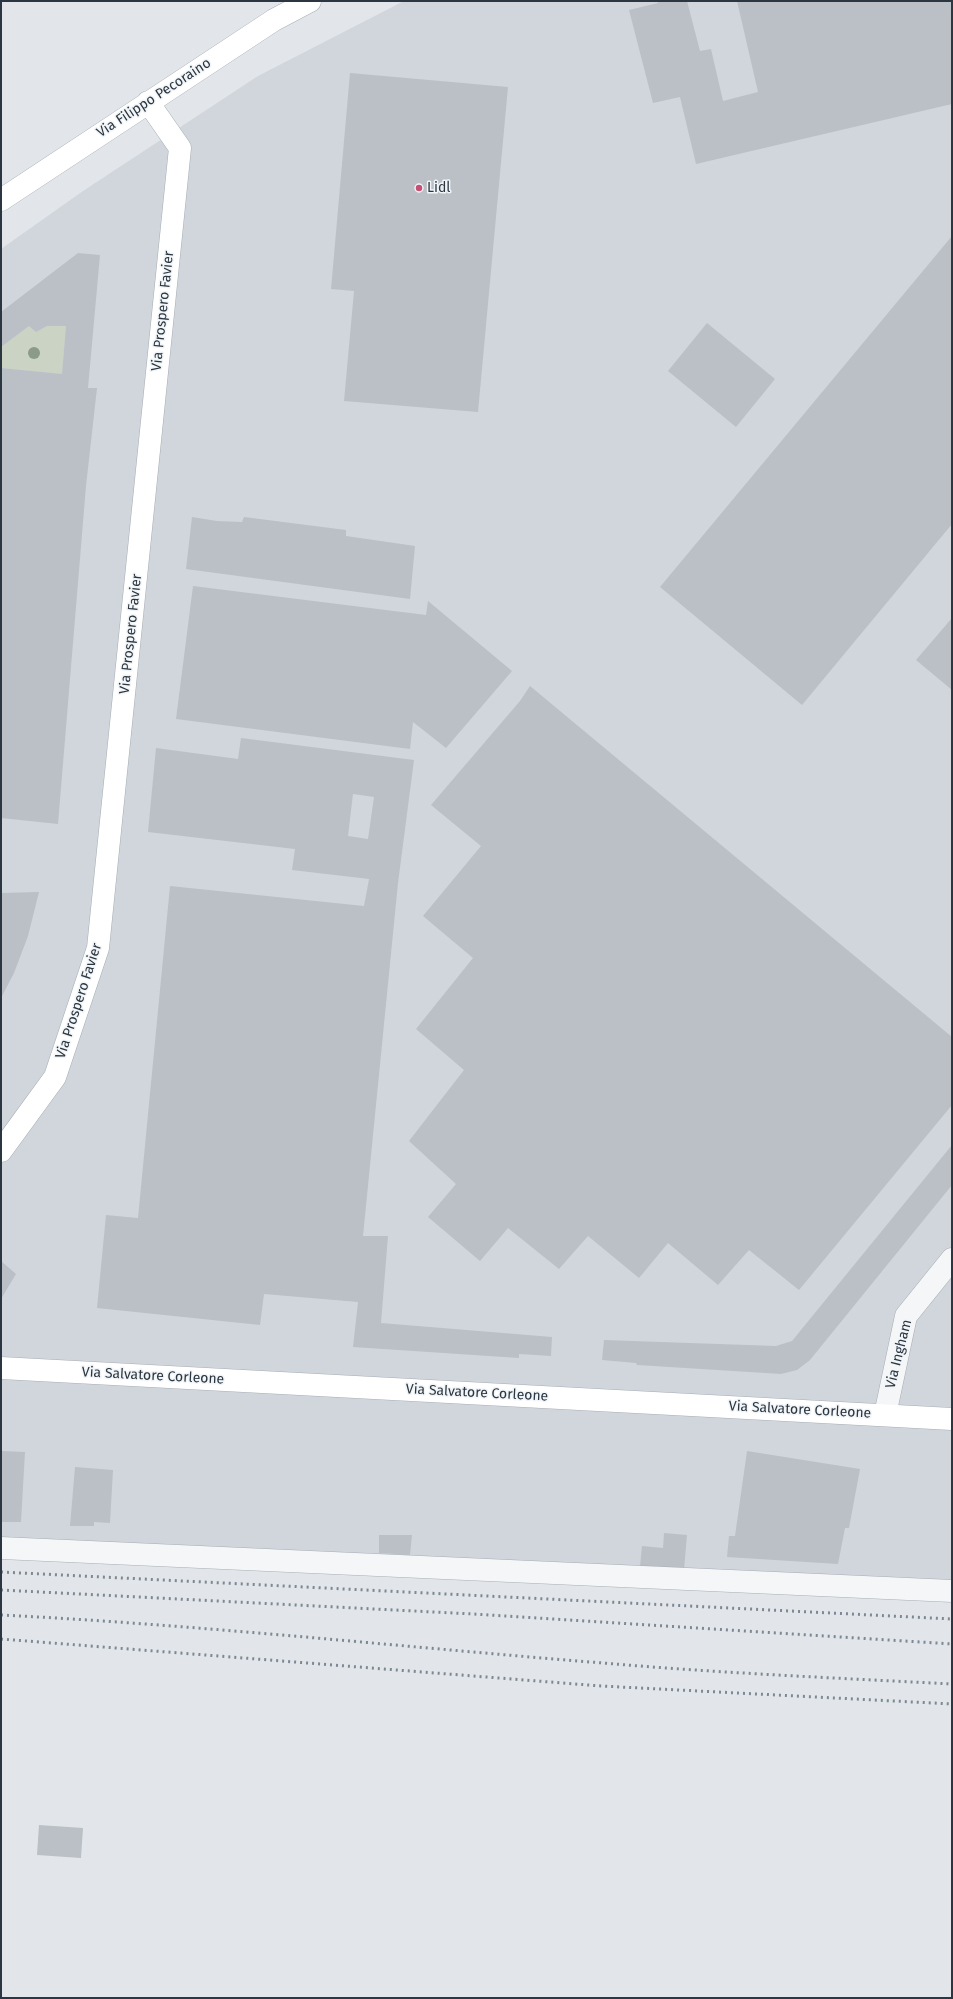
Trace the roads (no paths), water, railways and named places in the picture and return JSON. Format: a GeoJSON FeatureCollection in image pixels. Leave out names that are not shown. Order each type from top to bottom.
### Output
{"type":"FeatureCollection","features":[{"type":"Feature","properties":{"kind":"street","name":"Via Filippo Pecoraino"},"geometry":{"type":"LineString","coordinates":[[1,200],[274,20],[310,1]]}},
{"type":"Feature","properties":{"kind":"street","name":"Via Prospero Favier"},"geometry":{"type":"LineString","coordinates":[[1,1151],[55,1077],[98,948],[180,148],[148,102]]}},
{"type":"Feature","properties":{"kind":"street"},"geometry":{"type":"LineString","coordinates":[[1,182],[27,182]]}},
{"type":"Feature","properties":{"kind":"street","name":"Via Ingham"},"geometry":{"type":"LineString","coordinates":[[885,1415],[906,1316],[952,1259]]}},
{"type":"Feature","properties":{"kind":"street","name":"Via Salvatore Corleone"},"geometry":{"type":"LineString","coordinates":[[1,1368],[952,1419]]}},
{"type":"Feature","properties":{"kind":"street"},"geometry":{"type":"LineString","coordinates":[[1,1548],[952,1591]]}},
{"type":"Feature","properties":{"kind":"railway"},"geometry":{"type":"LineString","coordinates":[[1,1572],[952,1619]]}},
{"type":"Feature","properties":{"kind":"railway"},"geometry":{"type":"LineString","coordinates":[[1,1590],[473,1614],[952,1644]]}},
{"type":"Feature","properties":{"kind":"railway"},"geometry":{"type":"LineString","coordinates":[[1,1615],[227,1630],[647,1667],[952,1684]]}},
{"type":"Feature","properties":{"kind":"railway"},"geometry":{"type":"LineString","coordinates":[[1,1639],[601,1686],[952,1704]]}},
{"type":"Feature","properties":{"kind":"place","name":"Lidl"},"geometry":{"type":"Point","coordinates":[419,188]}}]}
